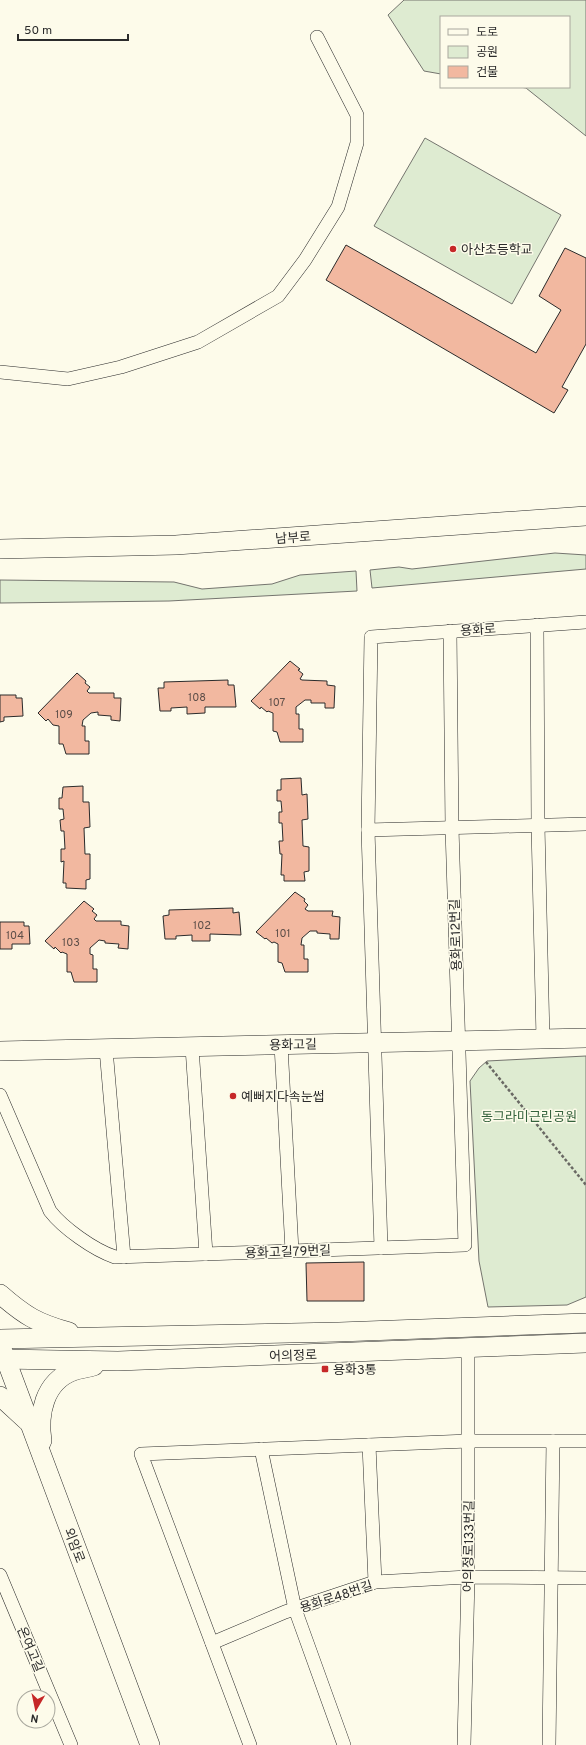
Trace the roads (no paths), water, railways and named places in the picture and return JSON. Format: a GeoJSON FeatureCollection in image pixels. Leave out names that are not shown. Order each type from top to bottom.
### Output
{"type":"FeatureCollection","features":[{"type":"Feature","properties":{"kind":"main road","name":"남부로"},"geometry":{"type":"LineString","coordinates":[[0,549],[176,545],[586,516]]}},
{"type":"Feature","properties":{"kind":"main road","name":"용화고길"},"geometry":{"type":"LineString","coordinates":[[0,1051],[586,1038]]}},
{"type":"Feature","properties":{"kind":"main road"},"geometry":{"type":"LineString","coordinates":[[0,1294],[22,1314],[46,1326],[98,1338]]}},
{"type":"Feature","properties":{"kind":"main road","name":"어의정로"},"geometry":{"type":"LineString","coordinates":[[0,1339],[98,1338],[586,1323]]}},
{"type":"Feature","properties":{"kind":"main road","name":"어의정로"},"geometry":{"type":"LineString","coordinates":[[2,1354],[118,1361],[330,1354],[468,1346],[586,1343]]}},
{"type":"Feature","properties":{"kind":"main road","name":"외암로"},"geometry":{"type":"LineString","coordinates":[[2,1354],[46,1466],[150,1745]]}},
{"type":"Feature","properties":{"kind":"main road"},"geometry":{"type":"LineString","coordinates":[[46,1466],[40,1426],[44,1404],[51,1386],[72,1372],[118,1361]]}},
{"type":"Feature","properties":{"kind":"main road"},"geometry":{"type":"LineString","coordinates":[[0,1397],[30,1424]]}},
{"type":"Feature","properties":{"kind":"street"},"geometry":{"type":"LineString","coordinates":[[0,372],[68,379],[121,367],[198,342],[278,296],[305,260],[338,207],[357,143],[357,115],[317,37]]}},
{"type":"Feature","properties":{"kind":"street","name":"용화로"},"geometry":{"type":"LineString","coordinates":[[368,830],[371,637],[586,622]]}},
{"type":"Feature","properties":{"kind":"street"},"geometry":{"type":"LineString","coordinates":[[537,625],[538,826],[543,1039]]}},
{"type":"Feature","properties":{"kind":"street","name":"용화로12번길"},"geometry":{"type":"LineString","coordinates":[[450,631],[452,828],[459,1042]]}},
{"type":"Feature","properties":{"kind":"street"},"geometry":{"type":"LineString","coordinates":[[381,1248],[368,830],[586,824]]}},
{"type":"Feature","properties":{"kind":"street","name":"용화고길79번길"},"geometry":{"type":"LineString","coordinates":[[0,1095],[50,1211],[57,1220],[102,1253],[115,1257],[124,1257],[465,1245],[459,1042]]}},
{"type":"Feature","properties":{"kind":"street"},"geometry":{"type":"LineString","coordinates":[[281,1045],[292,1251]]}},
{"type":"Feature","properties":{"kind":"street"},"geometry":{"type":"LineString","coordinates":[[192,1047],[206,1254]]}},
{"type":"Feature","properties":{"kind":"street"},"geometry":{"type":"LineString","coordinates":[[106,1049],[124,1257]]}},
{"type":"Feature","properties":{"kind":"street","name":"어의정로133번길"},"geometry":{"type":"LineString","coordinates":[[464,1745],[468,1577],[468,1346]]}},
{"type":"Feature","properties":{"kind":"street"},"geometry":{"type":"LineString","coordinates":[[250,1745],[142,1454],[469,1441],[586,1441]]}},
{"type":"Feature","properties":{"kind":"street"},"geometry":{"type":"LineString","coordinates":[[549,1745],[553,1441]]}},
{"type":"Feature","properties":{"kind":"street"},"geometry":{"type":"LineString","coordinates":[[369,1445],[375,1582]]}},
{"type":"Feature","properties":{"kind":"street"},"geometry":{"type":"LineString","coordinates":[[261,1449],[295,1609],[344,1745]]}},
{"type":"Feature","properties":{"kind":"street","name":"온여고길"},"geometry":{"type":"LineString","coordinates":[[0,1575],[71,1745]]}},
{"type":"Feature","properties":{"kind":"street","name":"용화로48번길"},"geometry":{"type":"LineString","coordinates":[[212,1643],[295,1609],[375,1582],[468,1577],[586,1578]]}},
{"type":"Feature","properties":{"kind":"place","name":"아산초등학교"},"geometry":{"type":"Point","coordinates":[453,249]}},
{"type":"Feature","properties":{"kind":"place","name":"예뻐지다속눈썹"},"geometry":{"type":"Point","coordinates":[233,1096]}},
{"type":"Feature","properties":{"kind":"place","name":"용화3통"},"geometry":{"type":"Point","coordinates":[325,1369]}},
{"type":"Feature","properties":{"kind":"park label","name":"동그라미근린공원"},"geometry":{"type":"Point","coordinates":[529,1116]}}]}
